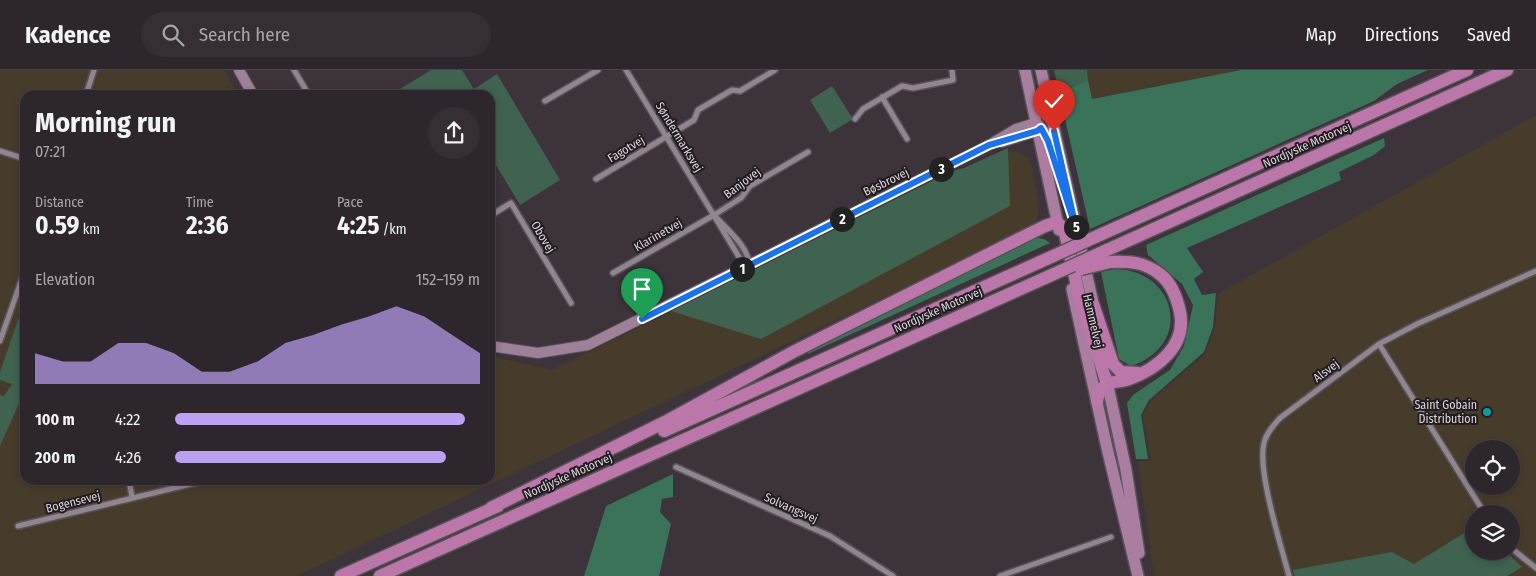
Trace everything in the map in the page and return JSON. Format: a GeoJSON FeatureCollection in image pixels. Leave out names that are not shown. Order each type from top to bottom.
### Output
{"type":"FeatureCollection","features":[{"type":"Feature","properties":{"kind":"highway","name":"Nordjyske Motorvej"},"geometry":{"type":"LineString","coordinates":[[341,576],[1467,70]]}},
{"type":"Feature","properties":{"kind":"highway","name":"Nordjyske Motorvej"},"geometry":{"type":"LineString","coordinates":[[380,576],[865,358],[1046,280],[1079,270],[1507,70]]}},
{"type":"Feature","properties":{"kind":"highway"},"geometry":{"type":"LineString","coordinates":[[491,508],[665,422],[787,355],[1044,226],[1057,222],[1064,229],[1080,299],[1107,384]]}},
{"type":"Feature","properties":{"kind":"highway"},"geometry":{"type":"LineString","coordinates":[[1097,401],[1102,388],[1107,384],[1143,373],[1161,362],[1171,351],[1178,336],[1181,317],[1178,300],[1165,278],[1143,264],[1108,256]]}},
{"type":"Feature","properties":{"kind":"highway"},"geometry":{"type":"LineString","coordinates":[[1093,304],[1116,369],[1126,373],[1143,373]]}},
{"type":"Feature","properties":{"kind":"main road","name":"Hammelvej"},"geometry":{"type":"LineString","coordinates":[[1025,70],[1097,401],[1140,576]]}},
{"type":"Feature","properties":{"kind":"main road","name":"Hammelvej"},"geometry":{"type":"LineString","coordinates":[[1041,70],[1093,304],[1107,384],[1126,470],[1140,576]]}},
{"type":"Feature","properties":{"kind":"main road"},"geometry":{"type":"LineString","coordinates":[[1049,109],[1038,127],[1048,141],[1077,232]]}},
{"type":"Feature","properties":{"kind":"street"},"geometry":{"type":"LineString","coordinates":[[88,90],[94,70]]}},
{"type":"Feature","properties":{"kind":"street"},"geometry":{"type":"LineString","coordinates":[[294,70],[307,90]]}},
{"type":"Feature","properties":{"kind":"street"},"geometry":{"type":"LineString","coordinates":[[545,101],[598,70]]}},
{"type":"Feature","properties":{"kind":"street","name":"Søndermarksvej"},"geometry":{"type":"LineString","coordinates":[[626,70],[714,215],[743,248],[749,258],[749,266]]}},
{"type":"Feature","properties":{"kind":"street","name":"Fagotvej"},"geometry":{"type":"LineString","coordinates":[[596,179],[694,120],[698,110],[732,90],[740,91],[774,70]]}},
{"type":"Feature","properties":{"kind":"street"},"geometry":{"type":"LineString","coordinates":[[856,119],[863,109],[902,86],[913,88],[953,80],[952,70]]}},
{"type":"Feature","properties":{"kind":"street"},"geometry":{"type":"LineString","coordinates":[[242,71],[251,90]]}},
{"type":"Feature","properties":{"kind":"street"},"geometry":{"type":"LineString","coordinates":[[882,97],[907,139]]}},
{"type":"Feature","properties":{"kind":"street","name":"Bøsbrovej"},"geometry":{"type":"LineString","coordinates":[[495,347],[538,353],[588,345],[989,145],[1016,129],[1038,127]]}},
{"type":"Feature","properties":{"kind":"street"},"geometry":{"type":"LineString","coordinates":[[0,150],[20,157]]}},
{"type":"Feature","properties":{"kind":"street","name":"Banjovej"},"geometry":{"type":"LineString","coordinates":[[714,215],[741,198],[750,186],[808,152]]}},
{"type":"Feature","properties":{"kind":"street","name":"Obovej"},"geometry":{"type":"LineString","coordinates":[[495,213],[511,203],[571,303]]}},
{"type":"Feature","properties":{"kind":"street","name":"Klarinetvej"},"geometry":{"type":"LineString","coordinates":[[613,273],[714,215]]}},
{"type":"Feature","properties":{"kind":"street","name":"Alsvej"},"geometry":{"type":"LineString","coordinates":[[1288,576],[1262,463],[1264,442],[1270,430],[1280,418],[1379,344],[1417,324],[1536,271]]}},
{"type":"Feature","properties":{"kind":"street"},"geometry":{"type":"LineString","coordinates":[[0,341],[20,284]]}},
{"type":"Feature","properties":{"kind":"street"},"geometry":{"type":"LineString","coordinates":[[1379,344],[1479,505]]}},
{"type":"Feature","properties":{"kind":"street","name":"Solvangsvej"},"geometry":{"type":"LineString","coordinates":[[676,467],[830,536],[894,576]]}},
{"type":"Feature","properties":{"kind":"street"},"geometry":{"type":"LineString","coordinates":[[130,485],[132,497]]}},
{"type":"Feature","properties":{"kind":"street","name":"Bogensevej"},"geometry":{"type":"LineString","coordinates":[[18,526],[185,485]]}},
{"type":"Feature","properties":{"kind":"street"},"geometry":{"type":"LineString","coordinates":[[1000,576],[1111,537]]}},
{"type":"Feature","properties":{"kind":"street"},"geometry":{"type":"LineString","coordinates":[[1520,555],[1536,568]]}},
{"type":"Feature","properties":{"kind":"shaded area"},"geometry":{"type":"Polygon","coordinates":[[[0,70],[224,70],[236,90],[20,90],[20,485],[489,485],[297,576],[0,576],[0,70]]]}},
{"type":"Feature","properties":{"kind":"shaded area"},"geometry":{"type":"Polygon","coordinates":[[[1087,70],[1241,70],[1091,99],[1087,70]]]}},
{"type":"Feature","properties":{"kind":"shaded area"},"geometry":{"type":"Polygon","coordinates":[[[1536,115],[1536,576],[1154,576],[1138,462],[1151,460],[1143,415],[1151,401],[1205,354],[1215,329],[1218,294],[1536,115]]]}},
{"type":"Feature","properties":{"kind":"shaded area"},"geometry":{"type":"Polygon","coordinates":[[[1004,151],[1019,152],[1030,159],[1039,205],[1037,219],[1029,229],[495,482],[495,357],[552,370],[1004,151]]]}},
{"type":"Feature","properties":{"kind":"green space"},"geometry":{"type":"Polygon","coordinates":[[[431,70],[462,70],[474,89],[497,74],[560,180],[520,205],[495,163],[495,90],[398,90],[431,70]]]}},
{"type":"Feature","properties":{"kind":"green space"},"geometry":{"type":"Polygon","coordinates":[[[1054,70],[1087,70],[1088,80],[1059,93],[1054,70]]]}},
{"type":"Feature","properties":{"kind":"green space"},"geometry":{"type":"Polygon","coordinates":[[[1241,70],[1428,70],[1397,84],[1374,101],[1090,229],[1059,93],[1088,80],[1092,99],[1241,70]]]}},
{"type":"Feature","properties":{"kind":"green space"},"geometry":{"type":"Polygon","coordinates":[[[832,86],[853,119],[830,133],[810,100],[832,86]]]}},
{"type":"Feature","properties":{"kind":"green space"},"geometry":{"type":"Polygon","coordinates":[[[1384,138],[1385,146],[1374,155],[1339,172],[1341,180],[1187,248],[1203,272],[1194,279],[1202,295],[1216,293],[1213,327],[1204,352],[1149,400],[1141,415],[1148,459],[1136,459],[1127,403],[1133,395],[1170,370],[1184,346],[1193,305],[1182,284],[1148,255],[1146,245],[1384,138]]]}},
{"type":"Feature","properties":{"kind":"green space"},"geometry":{"type":"Polygon","coordinates":[[[1008,148],[1010,206],[761,339],[671,311],[952,171],[964,168],[1008,148]]]}},
{"type":"Feature","properties":{"kind":"green space"},"geometry":{"type":"Polygon","coordinates":[[[1034,237],[1044,239],[1050,243],[808,354],[808,351],[1034,237]]]}},
{"type":"Feature","properties":{"kind":"green space"},"geometry":{"type":"Polygon","coordinates":[[[1115,269],[1136,273],[1153,282],[1164,295],[1170,310],[1170,326],[1164,342],[1151,356],[1131,366],[1119,359],[1101,272],[1115,269]]]}},
{"type":"Feature","properties":{"kind":"green space"},"geometry":{"type":"Polygon","coordinates":[[[20,314],[20,401],[0,446],[0,395],[4,396],[12,384],[0,380],[0,372],[20,314]]]}},
{"type":"Feature","properties":{"kind":"green space"},"geometry":{"type":"Polygon","coordinates":[[[673,474],[673,497],[662,499],[660,512],[671,524],[659,576],[584,576],[606,506],[673,474]]]}},
{"type":"Feature","properties":{"kind":"green space"},"geometry":{"type":"Polygon","coordinates":[[[1465,533],[1465,560],[1515,560],[1522,567],[1507,576],[1295,576],[1293,570],[1392,552],[1414,564],[1465,533]]]}},
{"type":"Feature","properties":{"kind":"place","name":"Saint Gobain Distribution"},"geometry":{"type":"Point","coordinates":[1487,412]}},
{"type":"Feature","properties":{"kind":"route"},"geometry":{"type":"LineString","coordinates":[[642,319],[989,145],[1037,131],[1041,128],[1048,141],[1077,232],[1054,131]]}}]}
